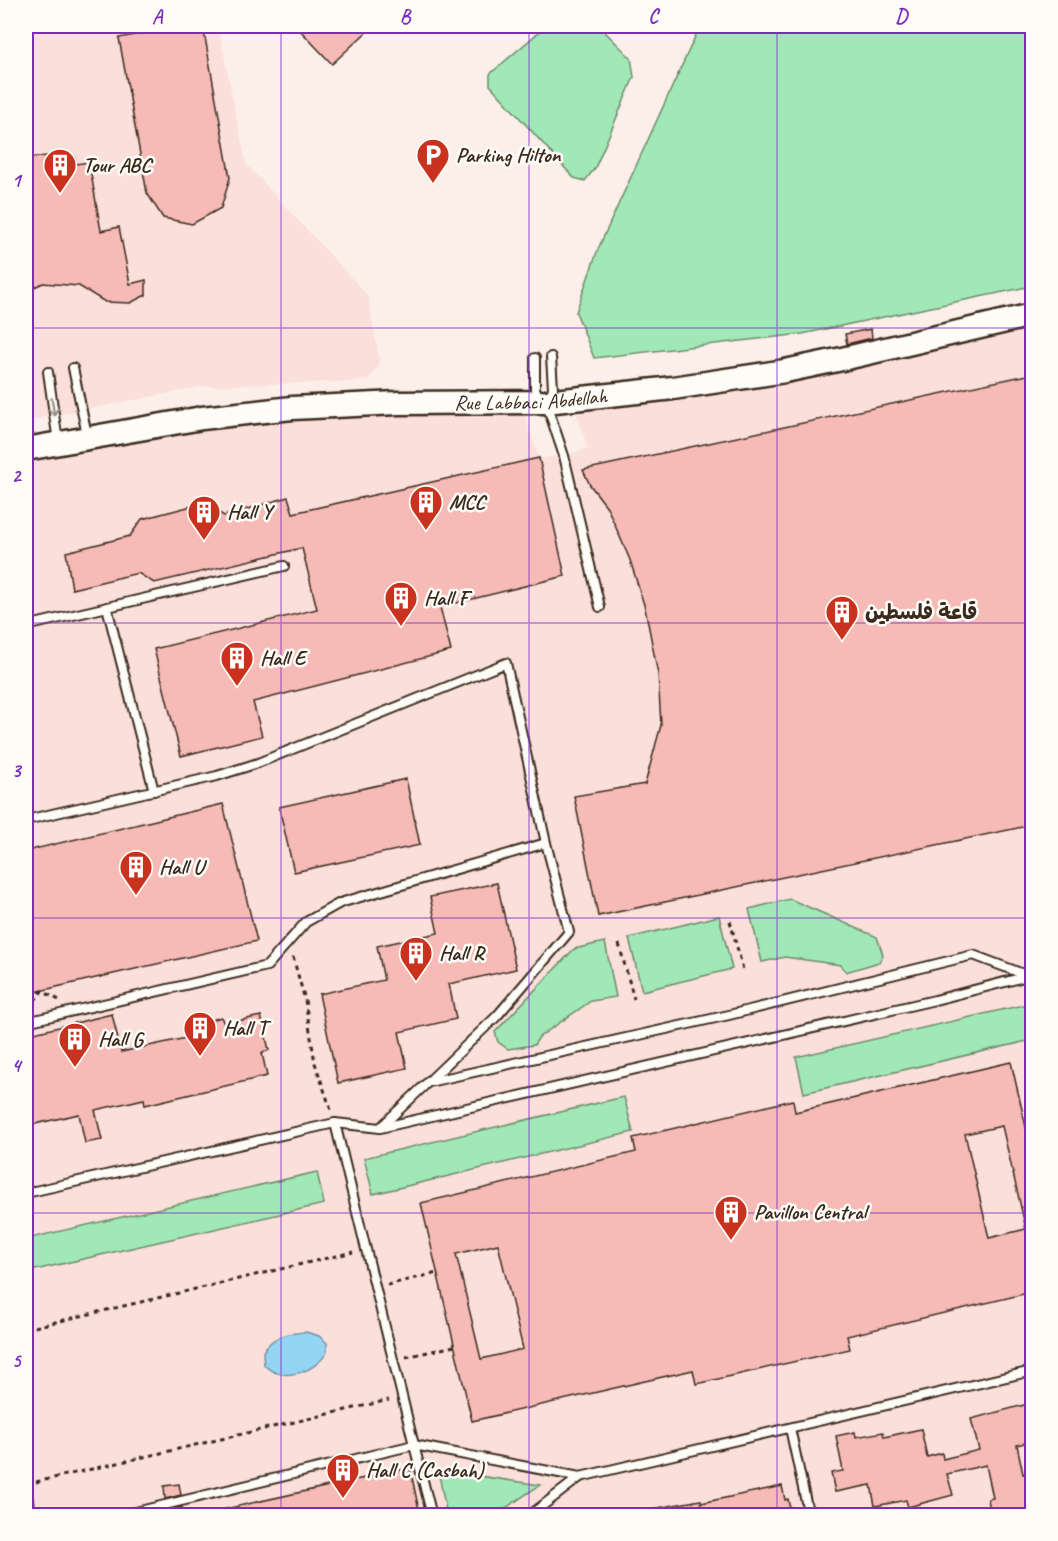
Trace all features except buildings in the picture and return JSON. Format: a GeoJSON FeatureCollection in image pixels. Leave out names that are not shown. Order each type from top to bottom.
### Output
{"type":"FeatureCollection","features":[{"type":"Feature","properties":{"kind":"street","name":"Rue Labbaci Abdellah"},"geometry":{"type":"LineString","coordinates":[[545,393],[793,361],[842,352],[1032,304]]}},
{"type":"Feature","properties":{"kind":"street","name":"Rue Labbaci Abdellah"},"geometry":{"type":"LineString","coordinates":[[26,448],[58,437],[209,408],[290,399],[673,388],[785,371],[899,347],[1032,315]]}},
{"type":"Feature","properties":{"kind":"street","name":"Rue Labbaci Abdellah"},"geometry":{"type":"LineString","coordinates":[[26,438],[58,437]]}},
{"type":"Feature","properties":{"kind":"lane"},"geometry":{"type":"LineString","coordinates":[[545,393],[550,357]]}},
{"type":"Feature","properties":{"kind":"lane"},"geometry":{"type":"LineString","coordinates":[[535,358],[564,456],[600,607]]}},
{"type":"Feature","properties":{"kind":"lane"},"geometry":{"type":"LineString","coordinates":[[73,368],[87,431]]}},
{"type":"Feature","properties":{"kind":"lane"},"geometry":{"type":"LineString","coordinates":[[48,372],[58,437]]}},
{"type":"Feature","properties":{"kind":"lane"},"geometry":{"type":"LineString","coordinates":[[26,626],[284,566]]}},
{"type":"Feature","properties":{"kind":"lane"},"geometry":{"type":"LineString","coordinates":[[107,607],[154,791]]}},
{"type":"Feature","properties":{"kind":"lane"},"geometry":{"type":"LineString","coordinates":[[26,820],[218,776],[258,763],[506,663],[546,843],[569,932],[497,1016],[380,1128]]}},
{"type":"Feature","properties":{"kind":"lane"},"geometry":{"type":"LineString","coordinates":[[26,1022],[267,966],[306,922],[340,903],[546,843]]}},
{"type":"Feature","properties":{"kind":"lane"},"geometry":{"type":"LineString","coordinates":[[428,1082],[718,1018],[973,956],[1030,975]]}},
{"type":"Feature","properties":{"kind":"lane"},"geometry":{"type":"LineString","coordinates":[[26,1193],[335,1123],[380,1128],[1030,975]]}},
{"type":"Feature","properties":{"kind":"lane"},"geometry":{"type":"LineString","coordinates":[[335,1123],[432,1515]]}},
{"type":"Feature","properties":{"kind":"lane"},"geometry":{"type":"LineString","coordinates":[[529,1515],[580,1477],[1032,1371]]}},
{"type":"Feature","properties":{"kind":"lane"},"geometry":{"type":"LineString","coordinates":[[790,1428],[809,1515]]}},
{"type":"Feature","properties":{"kind":"lane"},"geometry":{"type":"LineString","coordinates":[[119,1515],[414,1444],[580,1477]]}},
{"type":"Feature","properties":{"kind":"lane"},"geometry":{"type":"LineString","coordinates":[[26,1487],[31,1515]]}},
{"type":"Feature","properties":{"kind":"path"},"geometry":{"type":"LineString","coordinates":[[730,921],[744,973]]}},
{"type":"Feature","properties":{"kind":"path"},"geometry":{"type":"LineString","coordinates":[[288,942],[305,1000],[315,1063],[335,1123]]}},
{"type":"Feature","properties":{"kind":"path"},"geometry":{"type":"LineString","coordinates":[[619,944],[634,999]]}},
{"type":"Feature","properties":{"kind":"path"},"geometry":{"type":"LineString","coordinates":[[26,1012],[42,991]]}},
{"type":"Feature","properties":{"kind":"path"},"geometry":{"type":"LineString","coordinates":[[26,1329],[366,1249]]}},
{"type":"Feature","properties":{"kind":"path"},"geometry":{"type":"LineString","coordinates":[[376,1287],[437,1273]]}},
{"type":"Feature","properties":{"kind":"path"},"geometry":{"type":"LineString","coordinates":[[393,1359],[454,1346]]}},
{"type":"Feature","properties":{"kind":"path"},"geometry":{"type":"LineString","coordinates":[[26,1487],[403,1397]]}},
{"type":"Feature","properties":{"kind":"shaded area"},"geometry":{"type":"Polygon","coordinates":[[[26,26],[218,26],[246,164],[368,296],[380,365],[367,381],[206,386],[26,421],[26,26]]]}},
{"type":"Feature","properties":{"kind":"shaded area"},"geometry":{"type":"Polygon","coordinates":[[[1032,322],[1032,1515],[26,1516],[26,460],[158,434],[321,416],[521,405],[539,458],[564,456],[588,448],[577,415],[588,405],[1032,322]]]}},
{"type":"Feature","properties":{"kind":"green space"},"geometry":{"type":"Polygon","coordinates":[[[546,26],[599,26],[631,58],[634,77],[595,168],[585,181],[574,178],[490,85],[490,74],[546,26]]]}},
{"type":"Feature","properties":{"kind":"green space"},"geometry":{"type":"Polygon","coordinates":[[[700,26],[1032,26],[1032,286],[802,334],[594,358],[576,312],[598,249],[700,26]]]}},
{"type":"Feature","properties":{"kind":"green space"},"geometry":{"type":"Polygon","coordinates":[[[790,899],[877,937],[883,955],[879,962],[846,972],[841,965],[785,957],[762,962],[749,909],[790,899]]]}},
{"type":"Feature","properties":{"kind":"green space"},"geometry":{"type":"Polygon","coordinates":[[[719,916],[732,969],[642,991],[629,938],[719,916]]]}},
{"type":"Feature","properties":{"kind":"green space"},"geometry":{"type":"Polygon","coordinates":[[[605,942],[616,997],[591,1001],[539,1037],[534,1045],[508,1049],[498,1042],[495,1032],[574,949],[605,942]]]}},
{"type":"Feature","properties":{"kind":"green space"},"geometry":{"type":"Polygon","coordinates":[[[1032,1003],[1032,1040],[804,1093],[796,1057],[1032,1003]]]}},
{"type":"Feature","properties":{"kind":"green space"},"geometry":{"type":"Polygon","coordinates":[[[624,1097],[633,1132],[373,1194],[364,1158],[624,1097]]]}},
{"type":"Feature","properties":{"kind":"green space"},"geometry":{"type":"Polygon","coordinates":[[[317,1172],[324,1204],[26,1272],[26,1239],[317,1172]]]}},
{"type":"Feature","properties":{"kind":"green space"},"geometry":{"type":"Polygon","coordinates":[[[438,1470],[540,1485],[495,1515],[447,1515],[438,1470]]]}},
{"type":"Feature","properties":{"kind":"water"},"geometry":{"type":"Polygon","coordinates":[[[306,1332],[319,1336],[327,1343],[327,1352],[315,1365],[298,1373],[280,1374],[264,1365],[263,1352],[271,1342],[287,1335],[306,1332]]]}},
{"type":"Feature","properties":{"kind":"place","name":"Parking Hilton"},"geometry":{"type":"Point","coordinates":[433,184]}},
{"type":"Feature","properties":{"kind":"place","name":"Tour ABC"},"geometry":{"type":"Point","coordinates":[60,194]}},
{"type":"Feature","properties":{"kind":"place","name":"MCC"},"geometry":{"type":"Point","coordinates":[426,531]}},
{"type":"Feature","properties":{"kind":"place","name":"Hall Y"},"geometry":{"type":"Point","coordinates":[204,541]}},
{"type":"Feature","properties":{"kind":"place","name":"Hall F"},"geometry":{"type":"Point","coordinates":[401,627]}},
{"type":"Feature","properties":{"kind":"place","name":"قاعة فلسطين"},"geometry":{"type":"Point","coordinates":[842,641]}},
{"type":"Feature","properties":{"kind":"place","name":"Hall E"},"geometry":{"type":"Point","coordinates":[237,687]}},
{"type":"Feature","properties":{"kind":"place","name":"Hall U"},"geometry":{"type":"Point","coordinates":[136,896]}},
{"type":"Feature","properties":{"kind":"place","name":"Hall R"},"geometry":{"type":"Point","coordinates":[416,982]}},
{"type":"Feature","properties":{"kind":"place","name":"Hall T"},"geometry":{"type":"Point","coordinates":[200,1057]}},
{"type":"Feature","properties":{"kind":"place","name":"Hall G"},"geometry":{"type":"Point","coordinates":[75,1068]}},
{"type":"Feature","properties":{"kind":"place","name":"Pavillon Central"},"geometry":{"type":"Point","coordinates":[731,1241]}},
{"type":"Feature","properties":{"kind":"place","name":"Hall C (Casbah)"},"geometry":{"type":"Point","coordinates":[343,1499]}}]}
